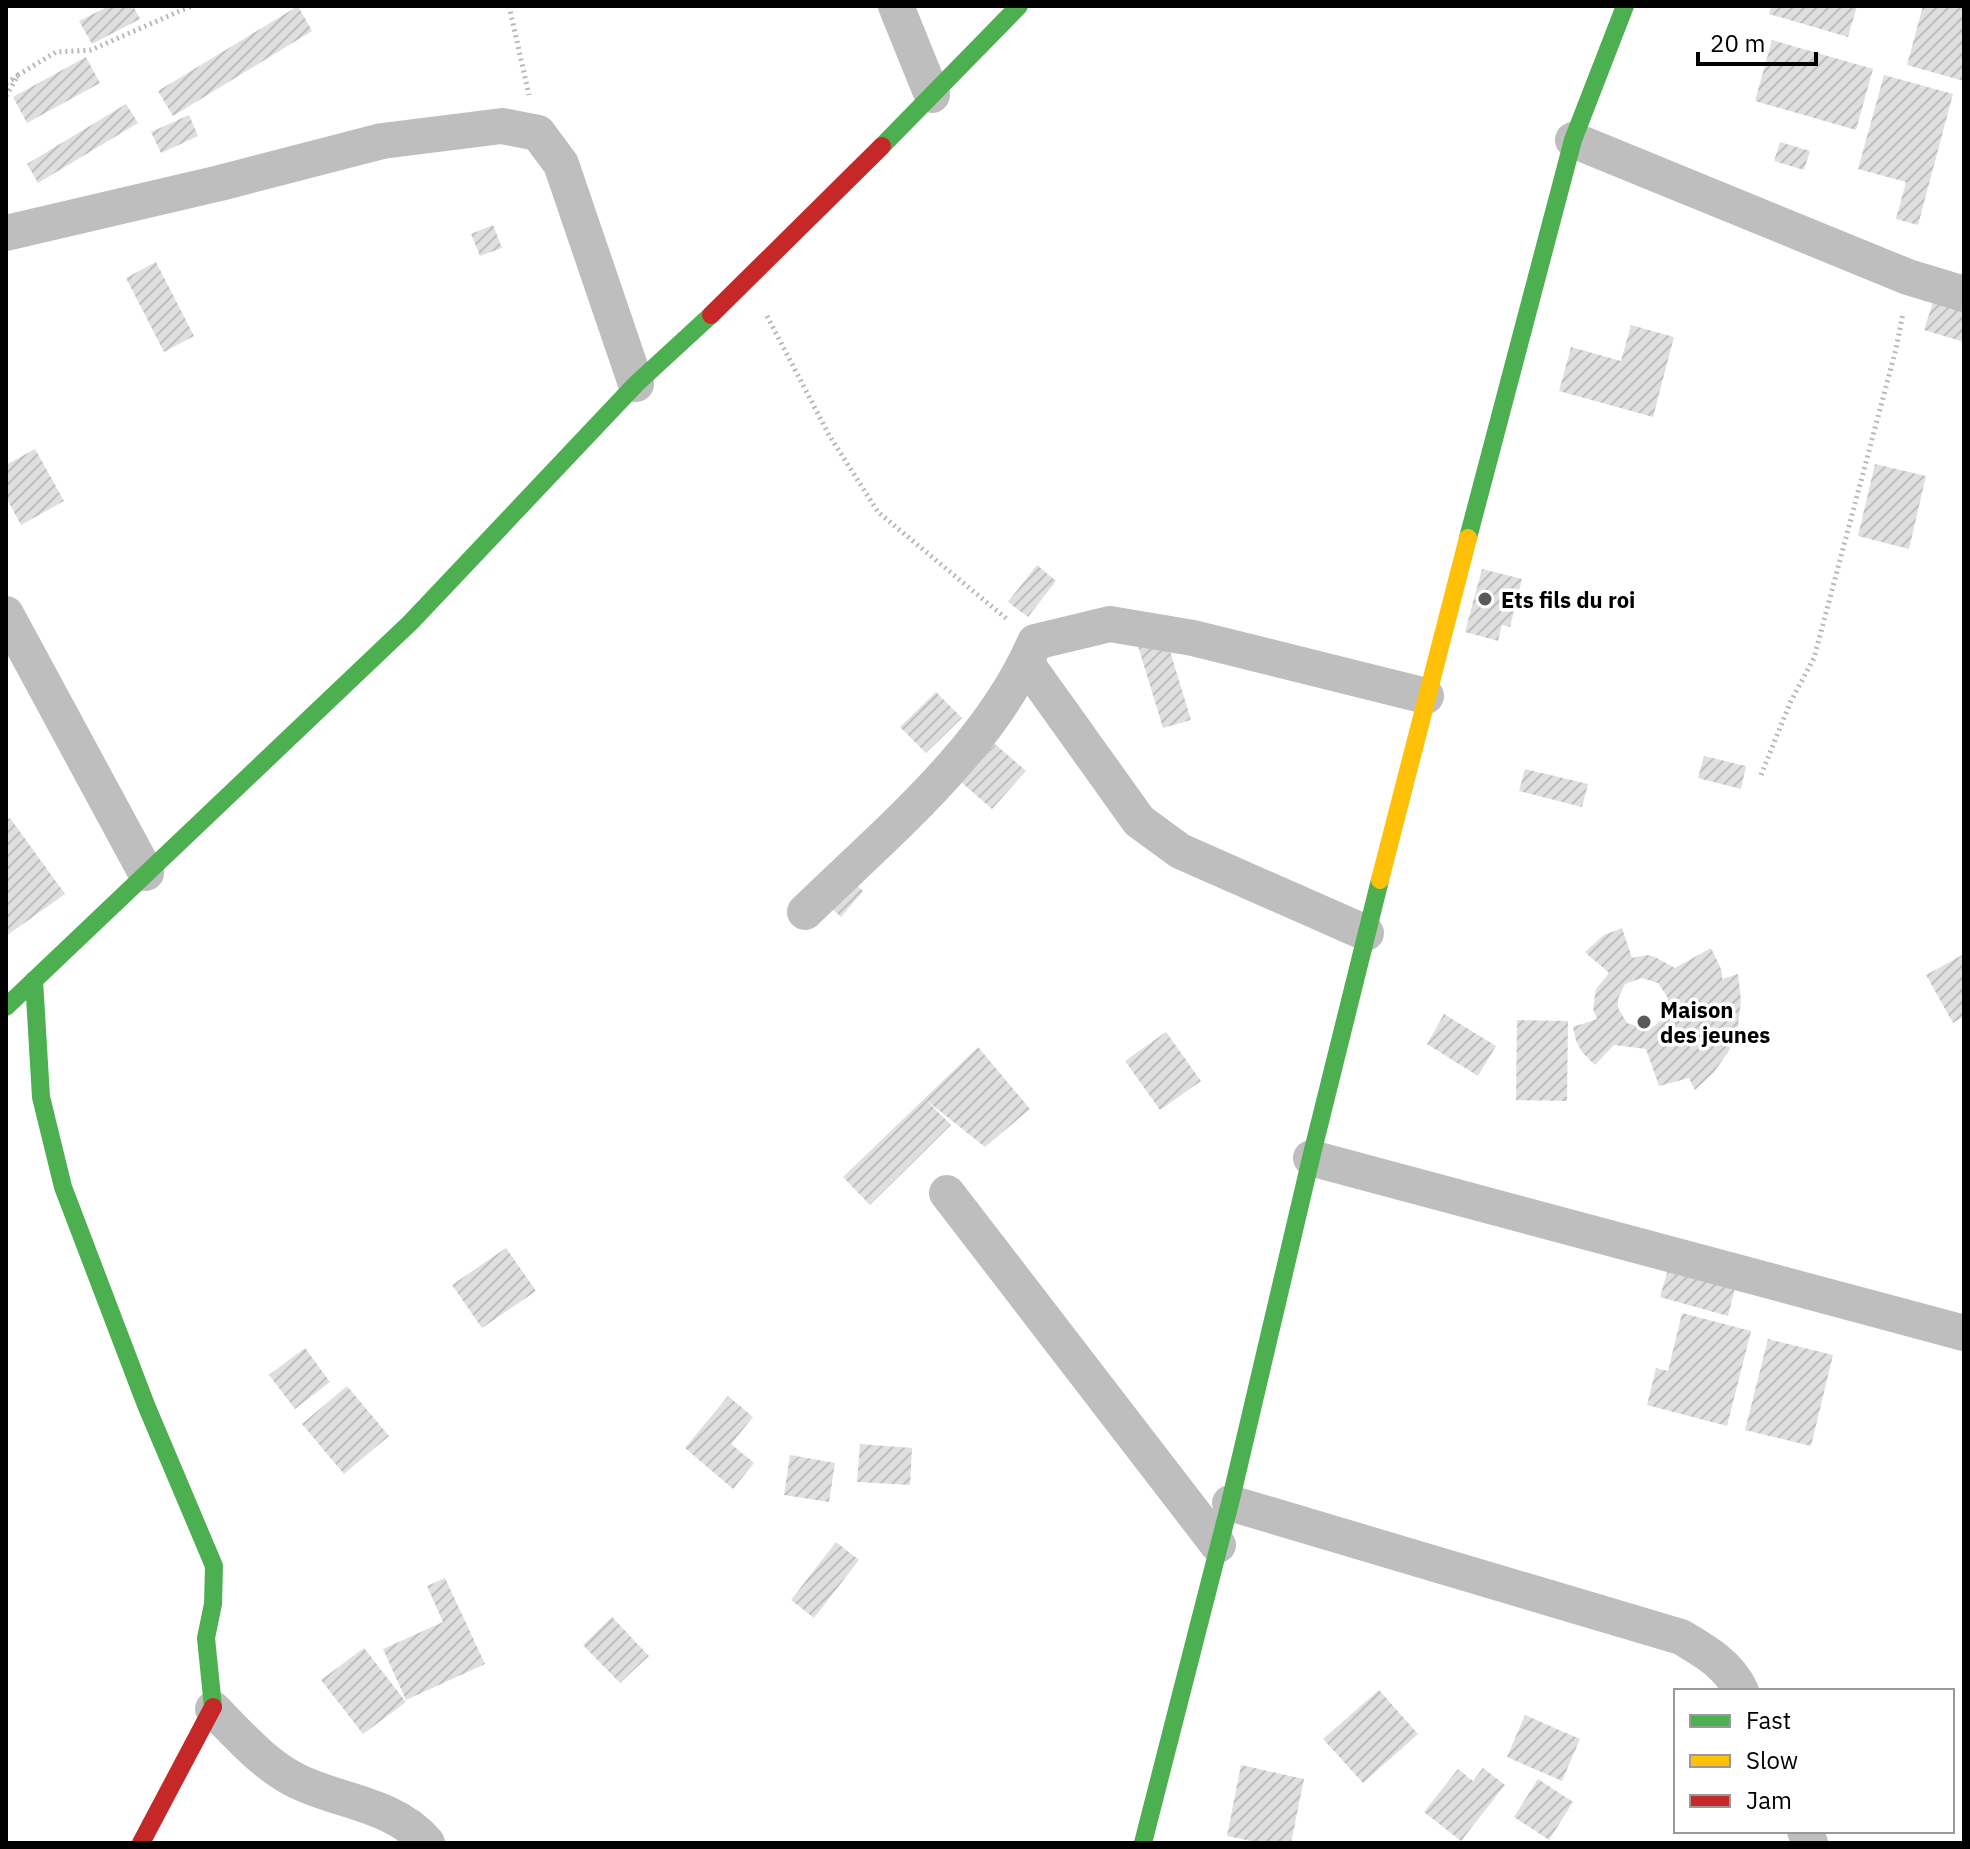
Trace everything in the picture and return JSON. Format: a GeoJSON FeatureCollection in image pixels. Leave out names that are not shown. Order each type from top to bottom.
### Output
{"type":"FeatureCollection","features":[{"type":"Feature","properties":{"kind":"street"},"geometry":{"type":"LineString","coordinates":[[896,6],[932,95]]}},
{"type":"Feature","properties":{"kind":"street"},"geometry":{"type":"LineString","coordinates":[[6,1007],[411,622],[636,384],[749,280],[1019,6]]}},
{"type":"Feature","properties":{"kind":"street"},"geometry":{"type":"LineString","coordinates":[[1143,1843],[1230,1503],[1311,1158],[1426,696],[1573,140],[1619,12]]}},
{"type":"Feature","properties":{"kind":"street"},"geometry":{"type":"LineString","coordinates":[[6,233],[382,141],[502,126],[538,133],[561,164],[636,384]]}},
{"type":"Feature","properties":{"kind":"street"},"geometry":{"type":"LineString","coordinates":[[1573,140],[1908,277],[1964,294]]}},
{"type":"Feature","properties":{"kind":"street"},"geometry":{"type":"LineString","coordinates":[[6,614],[146,873]]}},
{"type":"Feature","properties":{"kind":"street"},"geometry":{"type":"LineString","coordinates":[[805,912],[915,805],[987,726],[1030,653],[1110,624],[1193,638],[1426,696]]}},
{"type":"Feature","properties":{"kind":"street"},"geometry":{"type":"LineString","coordinates":[[1030,653],[1139,821],[1180,851],[1366,933]]}},
{"type":"Feature","properties":{"kind":"street"},"geometry":{"type":"LineString","coordinates":[[34,980],[41,1097],[63,1187],[146,1405],[214,1566],[213,1604],[206,1638],[213,1709],[141,1843]]}},
{"type":"Feature","properties":{"kind":"street"},"geometry":{"type":"LineString","coordinates":[[1311,1158],[1964,1333]]}},
{"type":"Feature","properties":{"kind":"street"},"geometry":{"type":"LineString","coordinates":[[947,1193],[1218,1545]]}},
{"type":"Feature","properties":{"kind":"street"},"geometry":{"type":"LineString","coordinates":[[1230,1503],[1681,1637],[1715,1658],[1736,1680],[1740,1689]]}},
{"type":"Feature","properties":{"kind":"street"},"geometry":{"type":"LineString","coordinates":[[213,1709],[254,1751],[298,1782],[394,1817],[427,1843]]}},
{"type":"Feature","properties":{"kind":"path"},"geometry":{"type":"LineString","coordinates":[[6,83],[56,52],[91,50],[191,6]]}},
{"type":"Feature","properties":{"kind":"path"},"geometry":{"type":"LineString","coordinates":[[509,6],[538,133]]}},
{"type":"Feature","properties":{"kind":"path"},"geometry":{"type":"LineString","coordinates":[[6,96],[18,75]]}},
{"type":"Feature","properties":{"kind":"path"},"geometry":{"type":"LineString","coordinates":[[1761,775],[1790,703],[1814,658],[1896,349],[1908,277]]}},
{"type":"Feature","properties":{"kind":"path"},"geometry":{"type":"LineString","coordinates":[[749,280],[829,435],[878,512],[1030,653]]}},
{"type":"Feature","properties":{"kind":"building"},"geometry":{"type":"Polygon","coordinates":[[[109,6],[133,6],[140,19],[92,44],[79,21],[109,6]]]}},
{"type":"Feature","properties":{"kind":"building"},"geometry":{"type":"Polygon","coordinates":[[[298,6],[312,31],[173,116],[158,91],[298,6]]]}},
{"type":"Feature","properties":{"kind":"building"},"geometry":{"type":"Polygon","coordinates":[[[1771,6],[1857,6],[1848,37],[1769,14],[1771,6]]]}},
{"type":"Feature","properties":{"kind":"building"},"geometry":{"type":"Polygon","coordinates":[[[1923,6],[1964,6],[1964,81],[1907,65],[1923,6]]]}},
{"type":"Feature","properties":{"kind":"building"},"geometry":{"type":"Polygon","coordinates":[[[1772,40],[1873,69],[1856,130],[1755,101],[1772,40]]]}},
{"type":"Feature","properties":{"kind":"building"},"geometry":{"type":"Polygon","coordinates":[[[86,57],[100,83],[27,123],[13,97],[86,57]]]}},
{"type":"Feature","properties":{"kind":"building"},"geometry":{"type":"Polygon","coordinates":[[[1884,75],[1953,94],[1918,225],[1896,219],[1906,182],[1858,169],[1884,75]]]}},
{"type":"Feature","properties":{"kind":"building"},"geometry":{"type":"Polygon","coordinates":[[[126,104],[138,123],[38,183],[27,164],[126,104]]]}},
{"type":"Feature","properties":{"kind":"building"},"geometry":{"type":"Polygon","coordinates":[[[189,115],[198,136],[161,153],[151,132],[189,115]]]}},
{"type":"Feature","properties":{"kind":"building"},"geometry":{"type":"Polygon","coordinates":[[[1780,142],[1810,151],[1804,170],[1774,161],[1780,142]]]}},
{"type":"Feature","properties":{"kind":"building"},"geometry":{"type":"Polygon","coordinates":[[[493,225],[502,248],[480,256],[471,234],[493,225]]]}},
{"type":"Feature","properties":{"kind":"building"},"geometry":{"type":"Polygon","coordinates":[[[156,262],[194,336],[164,352],[126,278],[156,262]]]}},
{"type":"Feature","properties":{"kind":"building"},"geometry":{"type":"Polygon","coordinates":[[[1933,302],[1964,311],[1964,342],[1924,330],[1933,302]]]}},
{"type":"Feature","properties":{"kind":"building"},"geometry":{"type":"Polygon","coordinates":[[[1631,325],[1674,337],[1653,417],[1559,391],[1571,347],[1621,361],[1631,325]]]}},
{"type":"Feature","properties":{"kind":"building"},"geometry":{"type":"Polygon","coordinates":[[[35,449],[64,501],[21,525],[6,497],[6,465],[35,449]]]}},
{"type":"Feature","properties":{"kind":"building"},"geometry":{"type":"Polygon","coordinates":[[[1875,464],[1926,476],[1909,549],[1858,536],[1875,464]]]}},
{"type":"Feature","properties":{"kind":"building"},"geometry":{"type":"Polygon","coordinates":[[[1037,565],[1056,581],[1028,617],[1008,602],[1037,565]]]}},
{"type":"Feature","properties":{"kind":"building"},"geometry":{"type":"Polygon","coordinates":[[[1482,569],[1522,579],[1510,627],[1502,625],[1498,641],[1465,632],[1482,569]]]}},
{"type":"Feature","properties":{"kind":"building"},"geometry":{"type":"Polygon","coordinates":[[[1166,638],[1191,720],[1163,728],[1138,646],[1166,638]]]}},
{"type":"Feature","properties":{"kind":"building"},"geometry":{"type":"Polygon","coordinates":[[[936,692],[962,718],[926,753],[900,727],[936,692]]]}},
{"type":"Feature","properties":{"kind":"building"},"geometry":{"type":"Polygon","coordinates":[[[995,744],[1026,771],[992,809],[961,782],[995,744]]]}},
{"type":"Feature","properties":{"kind":"building"},"geometry":{"type":"Polygon","coordinates":[[[1704,756],[1746,766],[1741,789],[1698,778],[1704,756]]]}},
{"type":"Feature","properties":{"kind":"building"},"geometry":{"type":"Polygon","coordinates":[[[1525,769],[1588,784],[1582,807],[1519,791],[1525,769]]]}},
{"type":"Feature","properties":{"kind":"building"},"geometry":{"type":"Polygon","coordinates":[[[10,818],[65,894],[6,936],[6,821],[10,818]]]}},
{"type":"Feature","properties":{"kind":"building"},"geometry":{"type":"Polygon","coordinates":[[[851,880],[863,891],[841,917],[829,906],[851,880]]]}},
{"type":"Feature","properties":{"kind":"building"},"geometry":{"type":"Polygon","coordinates":[[[1622,928],[1632,958],[1647,955],[1675,968],[1711,948],[1722,971],[1722,979],[1738,974],[1741,1000],[1738,1026],[1729,1051],[1714,1072],[1695,1090],[1689,1078],[1659,1086],[1646,1049],[1614,1045],[1595,1065],[1582,1052],[1573,1027],[1597,1019],[1593,1009],[1596,989],[1609,973],[1585,952],[1604,935],[1622,928]],[[1642,978],[1625,984],[1618,999],[1618,1008],[1627,1023],[1643,1028],[1653,1027],[1666,1015],[1668,998],[1658,983],[1642,978]]]}},
{"type":"Feature","properties":{"kind":"building"},"geometry":{"type":"Polygon","coordinates":[[[1964,954],[1964,1016],[1953,1023],[1926,975],[1964,954]]]}},
{"type":"Feature","properties":{"kind":"building"},"geometry":{"type":"Polygon","coordinates":[[[1444,1014],[1496,1046],[1478,1076],[1427,1044],[1444,1014]]]}},
{"type":"Feature","properties":{"kind":"building"},"geometry":{"type":"Polygon","coordinates":[[[1517,1020],[1568,1021],[1567,1101],[1516,1100],[1517,1020]]]}},
{"type":"Feature","properties":{"kind":"building"},"geometry":{"type":"Polygon","coordinates":[[[1166,1032],[1201,1081],[1160,1110],[1125,1061],[1166,1032]]]}},
{"type":"Feature","properties":{"kind":"building"},"geometry":{"type":"Polygon","coordinates":[[[978,1047],[1030,1109],[985,1147],[926,1100],[951,1125],[870,1205],[843,1177],[978,1047]]]}},
{"type":"Feature","properties":{"kind":"building"},"geometry":{"type":"Polygon","coordinates":[[[506,1248],[536,1291],[482,1328],[452,1285],[506,1248]]]}},
{"type":"Feature","properties":{"kind":"building"},"geometry":{"type":"Polygon","coordinates":[[[1670,1262],[1737,1280],[1728,1316],[1660,1297],[1670,1262]]]}},
{"type":"Feature","properties":{"kind":"building"},"geometry":{"type":"Polygon","coordinates":[[[1682,1313],[1751,1331],[1727,1426],[1647,1405],[1656,1368],[1668,1371],[1682,1313]]]}},
{"type":"Feature","properties":{"kind":"building"},"geometry":{"type":"Polygon","coordinates":[[[1768,1339],[1833,1355],[1811,1446],[1745,1430],[1768,1339]]]}},
{"type":"Feature","properties":{"kind":"building"},"geometry":{"type":"Polygon","coordinates":[[[305,1348],[330,1382],[295,1409],[269,1375],[305,1348]]]}},
{"type":"Feature","properties":{"kind":"building"},"geometry":{"type":"Polygon","coordinates":[[[347,1386],[389,1436],[344,1474],[302,1424],[347,1386]]]}},
{"type":"Feature","properties":{"kind":"building"},"geometry":{"type":"Polygon","coordinates":[[[728,1396],[753,1417],[731,1444],[754,1463],[733,1489],[685,1448],[728,1396]]]}},
{"type":"Feature","properties":{"kind":"building"},"geometry":{"type":"Polygon","coordinates":[[[860,1444],[912,1448],[910,1485],[857,1482],[860,1444]]]}},
{"type":"Feature","properties":{"kind":"building"},"geometry":{"type":"Polygon","coordinates":[[[790,1455],[835,1463],[829,1502],[784,1495],[790,1455]]]}},
{"type":"Feature","properties":{"kind":"building"},"geometry":{"type":"Polygon","coordinates":[[[836,1542],[859,1560],[814,1618],[791,1600],[836,1542]]]}},
{"type":"Feature","properties":{"kind":"building"},"geometry":{"type":"Polygon","coordinates":[[[445,1578],[485,1664],[406,1700],[383,1649],[443,1622],[427,1586],[445,1578]]]}},
{"type":"Feature","properties":{"kind":"building"},"geometry":{"type":"Polygon","coordinates":[[[612,1617],[649,1656],[620,1683],[583,1645],[612,1617]]]}},
{"type":"Feature","properties":{"kind":"building"},"geometry":{"type":"Polygon","coordinates":[[[364,1648],[406,1702],[363,1734],[321,1680],[364,1648]]]}},
{"type":"Feature","properties":{"kind":"building"},"geometry":{"type":"Polygon","coordinates":[[[1379,1690],[1418,1734],[1363,1783],[1323,1739],[1379,1690]]]}},
{"type":"Feature","properties":{"kind":"building"},"geometry":{"type":"Polygon","coordinates":[[[1525,1715],[1580,1739],[1562,1781],[1507,1757],[1525,1715]]]}},
{"type":"Feature","properties":{"kind":"building"},"geometry":{"type":"Polygon","coordinates":[[[1241,1765],[1304,1779],[1291,1843],[1261,1843],[1227,1836],[1241,1765]]]}},
{"type":"Feature","properties":{"kind":"building"},"geometry":{"type":"Polygon","coordinates":[[[1483,1768],[1505,1785],[1461,1841],[1424,1812],[1458,1769],[1473,1781],[1483,1768]]]}},
{"type":"Feature","properties":{"kind":"building"},"geometry":{"type":"Polygon","coordinates":[[[1538,1779],[1573,1802],[1549,1840],[1514,1817],[1538,1779]]]}},
{"type":"Feature","properties":{"kind":"traffic: fast"},"geometry":{"type":"LineString","coordinates":[[882,146],[1019,6]]}},
{"type":"Feature","properties":{"kind":"traffic: fast"},"geometry":{"type":"LineString","coordinates":[[1468,538],[1573,140],[1625,6]]}},
{"type":"Feature","properties":{"kind":"traffic: fast"},"geometry":{"type":"LineString","coordinates":[[6,1007],[411,622],[636,384],[711,315]]}},
{"type":"Feature","properties":{"kind":"traffic: fast"},"geometry":{"type":"LineString","coordinates":[[1143,1843],[1230,1503],[1380,880]]}},
{"type":"Feature","properties":{"kind":"traffic: fast"},"geometry":{"type":"LineString","coordinates":[[34,980],[41,1097],[63,1187],[146,1405],[214,1566],[213,1604],[206,1638],[213,1707]]}},
{"type":"Feature","properties":{"kind":"traffic: slow"},"geometry":{"type":"LineString","coordinates":[[1380,880],[1468,538]]}},
{"type":"Feature","properties":{"kind":"traffic: jam"},"geometry":{"type":"LineString","coordinates":[[711,315],[882,146]]}},
{"type":"Feature","properties":{"kind":"traffic: jam"},"geometry":{"type":"LineString","coordinates":[[141,1843],[213,1707]]}},
{"type":"Feature","properties":{"kind":"place","name":"Ets fils du roi"},"geometry":{"type":"Point","coordinates":[1485,599]}},
{"type":"Feature","properties":{"kind":"place","name":"Maison des jeunes"},"geometry":{"type":"Point","coordinates":[1644,1022]}}]}
